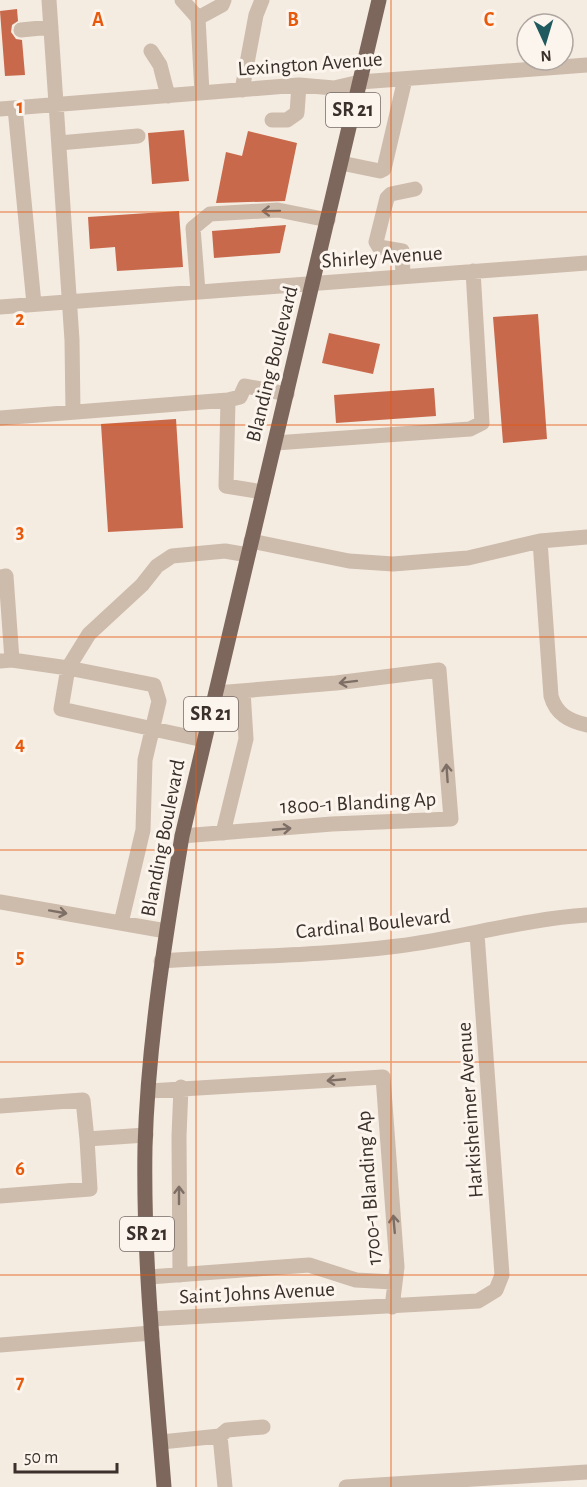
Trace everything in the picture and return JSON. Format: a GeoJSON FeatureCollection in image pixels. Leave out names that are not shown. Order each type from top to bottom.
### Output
{"type":"FeatureCollection","features":[{"type":"Feature","properties":{"kind":"main road","name":"Blanding Boulevard"},"geometry":{"type":"LineString","coordinates":[[164,1487],[149,1277],[146,1135],[161,961],[182,836],[379,0]]}},
{"type":"Feature","properties":{"kind":"street"},"geometry":{"type":"LineString","coordinates":[[49,0],[74,412]]}},
{"type":"Feature","properties":{"kind":"street"},"geometry":{"type":"LineString","coordinates":[[182,0],[198,18],[202,93]]}},
{"type":"Feature","properties":{"kind":"street"},"geometry":{"type":"LineString","coordinates":[[198,18],[222,5],[224,0]]}},
{"type":"Feature","properties":{"kind":"street"},"geometry":{"type":"LineString","coordinates":[[242,90],[256,15],[262,0]]}},
{"type":"Feature","properties":{"kind":"street"},"geometry":{"type":"LineString","coordinates":[[21,30],[51,27]]}},
{"type":"Feature","properties":{"kind":"street"},"geometry":{"type":"LineString","coordinates":[[151,51],[160,65],[168,96]]}},
{"type":"Feature","properties":{"kind":"street","name":"Lexington Avenue"},"geometry":{"type":"LineString","coordinates":[[7,109],[299,85],[334,88],[360,82],[587,65]]}},
{"type":"Feature","properties":{"kind":"street"},"geometry":{"type":"LineString","coordinates":[[341,163],[380,171],[384,169],[405,80]]}},
{"type":"Feature","properties":{"kind":"street"},"geometry":{"type":"LineString","coordinates":[[272,120],[287,120],[297,113],[299,85]]}},
{"type":"Feature","properties":{"kind":"street"},"geometry":{"type":"LineString","coordinates":[[7,109],[34,304]]}},
{"type":"Feature","properties":{"kind":"street"},"geometry":{"type":"LineString","coordinates":[[59,143],[138,136]]}},
{"type":"Feature","properties":{"kind":"street"},"geometry":{"type":"LineString","coordinates":[[403,276],[402,251],[379,247],[376,242],[387,198],[391,194],[415,189]]}},
{"type":"Feature","properties":{"kind":"street"},"geometry":{"type":"LineString","coordinates":[[198,291],[193,228],[210,214],[278,210],[328,220]]}},
{"type":"Feature","properties":{"kind":"street","name":"Shirley Avenue"},"geometry":{"type":"LineString","coordinates":[[0,307],[587,263]]}},
{"type":"Feature","properties":{"kind":"street"},"geometry":{"type":"LineString","coordinates":[[275,443],[470,429],[482,423],[473,271]]}},
{"type":"Feature","properties":{"kind":"street"},"geometry":{"type":"LineString","coordinates":[[0,418],[228,400],[240,397],[245,386],[286,394]]}},
{"type":"Feature","properties":{"kind":"street"},"geometry":{"type":"LineString","coordinates":[[228,400],[226,486],[263,492]]}},
{"type":"Feature","properties":{"kind":"street"},"geometry":{"type":"LineString","coordinates":[[204,740],[61,709],[68,668],[89,634],[142,585],[157,566],[172,556],[250,548],[393,564],[468,558],[540,541],[587,537]]}},
{"type":"Feature","properties":{"kind":"street"},"geometry":{"type":"LineString","coordinates":[[540,541],[551,696],[554,707],[562,716],[587,725]]}},
{"type":"Feature","properties":{"kind":"street"},"geometry":{"type":"LineString","coordinates":[[0,577],[6,576],[6,660],[68,668],[154,685],[159,701],[154,730],[145,760],[143,830],[121,923]]}},
{"type":"Feature","properties":{"kind":"street","name":"1800-1 Blanding Ap"},"geometry":{"type":"LineString","coordinates":[[182,836],[332,824],[451,819],[439,670],[216,693]]}},
{"type":"Feature","properties":{"kind":"street"},"geometry":{"type":"LineString","coordinates":[[223,834],[246,739],[243,691]]}},
{"type":"Feature","properties":{"kind":"street"},"geometry":{"type":"LineString","coordinates":[[0,902],[166,931]]}},
{"type":"Feature","properties":{"kind":"street","name":"Cardinal Boulevard"},"geometry":{"type":"LineString","coordinates":[[161,961],[396,946],[477,934],[525,921],[587,915]]}},
{"type":"Feature","properties":{"kind":"street","name":"Harkisheimer Avenue"},"geometry":{"type":"LineString","coordinates":[[477,934],[496,1162],[501,1282]]}},
{"type":"Feature","properties":{"kind":"street","name":"1700-1 Blanding Ap"},"geometry":{"type":"LineString","coordinates":[[149,1091],[383,1077],[397,1266],[393,1282],[356,1280],[309,1264],[149,1277]]}},
{"type":"Feature","properties":{"kind":"street"},"geometry":{"type":"LineString","coordinates":[[180,1275],[181,1088]]}},
{"type":"Feature","properties":{"kind":"street"},"geometry":{"type":"LineString","coordinates":[[0,1106],[83,1100],[90,1189],[0,1196]]}},
{"type":"Feature","properties":{"kind":"street"},"geometry":{"type":"LineString","coordinates":[[87,1139],[146,1135]]}},
{"type":"Feature","properties":{"kind":"street"},"geometry":{"type":"LineString","coordinates":[[392,1307],[393,1282]]}},
{"type":"Feature","properties":{"kind":"street","name":"Saint Johns Avenue"},"geometry":{"type":"LineString","coordinates":[[0,1345],[152,1326],[478,1301],[488,1297],[501,1282]]}},
{"type":"Feature","properties":{"kind":"street"},"geometry":{"type":"LineString","coordinates":[[161,1442],[220,1436],[227,1430],[263,1427]]}},
{"type":"Feature","properties":{"kind":"street"},"geometry":{"type":"LineString","coordinates":[[220,1436],[225,1487]]}},
{"type":"Feature","properties":{"kind":"street"},"geometry":{"type":"LineString","coordinates":[[346,1487],[587,1472]]}},
{"type":"Feature","properties":{"kind":"building"},"geometry":{"type":"Polygon","coordinates":[[[17,9],[18,21],[12,25],[11,32],[16,39],[22,40],[25,75],[5,76],[0,11],[17,9]]]}},
{"type":"Feature","properties":{"kind":"building"},"geometry":{"type":"Polygon","coordinates":[[[184,130],[189,181],[152,184],[148,133],[184,130]]]}},
{"type":"Feature","properties":{"kind":"building"},"geometry":{"type":"Polygon","coordinates":[[[248,131],[297,143],[285,201],[216,203],[226,152],[242,156],[248,131]]]}},
{"type":"Feature","properties":{"kind":"building"},"geometry":{"type":"Polygon","coordinates":[[[179,211],[183,267],[117,271],[115,247],[90,249],[88,217],[179,211]]]}},
{"type":"Feature","properties":{"kind":"building"},"geometry":{"type":"Polygon","coordinates":[[[286,225],[280,253],[214,258],[212,231],[286,225]]]}},
{"type":"Feature","properties":{"kind":"building"},"geometry":{"type":"Polygon","coordinates":[[[538,314],[547,439],[503,443],[493,317],[538,314]]]}},
{"type":"Feature","properties":{"kind":"building"},"geometry":{"type":"Polygon","coordinates":[[[329,333],[380,344],[373,374],[322,363],[329,333]]]}},
{"type":"Feature","properties":{"kind":"building"},"geometry":{"type":"Polygon","coordinates":[[[434,388],[436,416],[336,423],[334,395],[434,388]]]}},
{"type":"Feature","properties":{"kind":"building"},"geometry":{"type":"Polygon","coordinates":[[[176,419],[183,528],[108,532],[101,424],[176,419]]]}}]}
